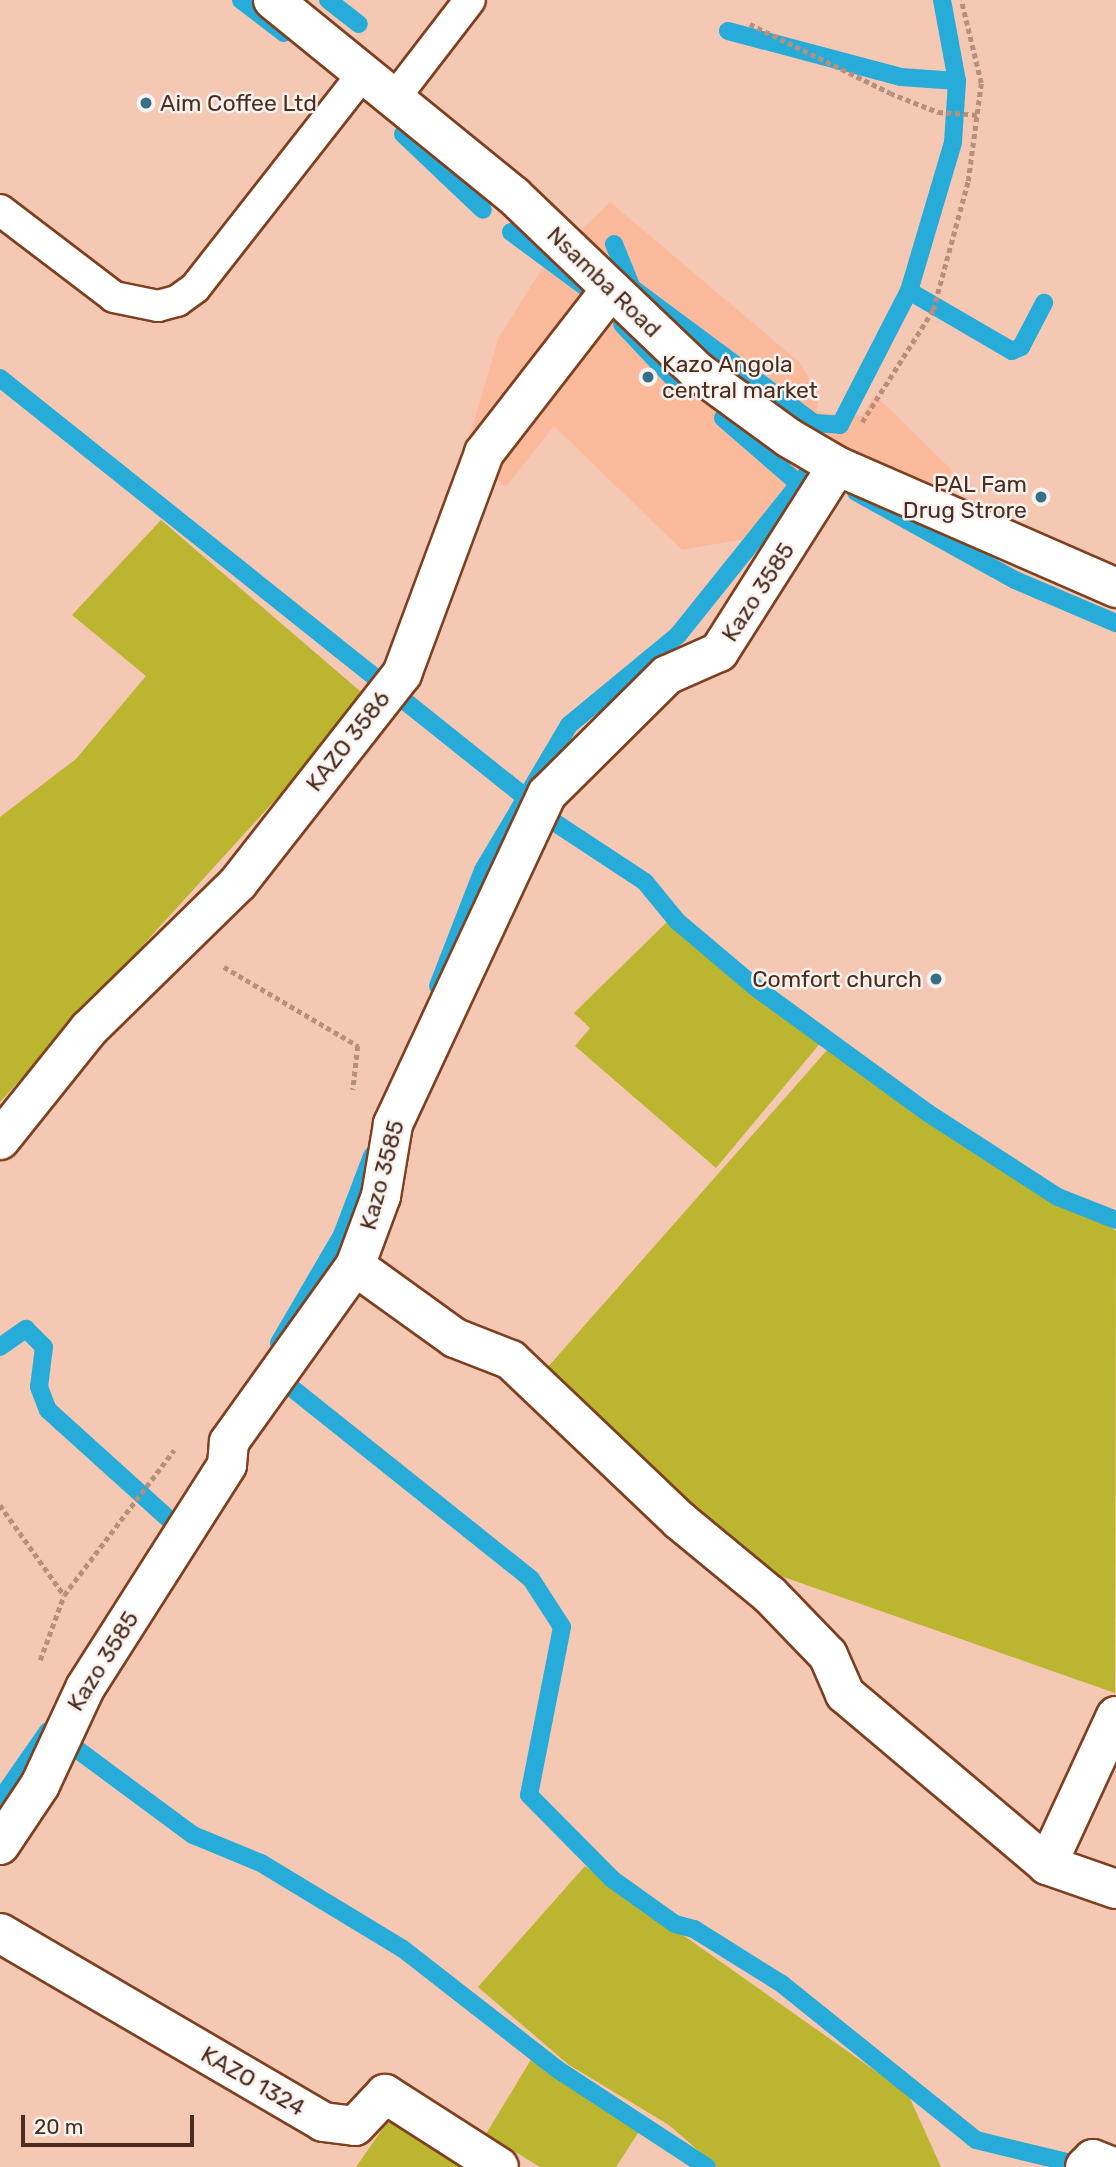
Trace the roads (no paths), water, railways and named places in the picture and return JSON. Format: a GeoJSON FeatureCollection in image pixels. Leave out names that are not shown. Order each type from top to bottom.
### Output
{"type":"FeatureCollection","features":[{"type":"Feature","properties":{"kind":"street","name":"Nsamba Road"},"geometry":{"type":"LineString","coordinates":[[274,0],[396,96],[611,289],[697,371],[837,466],[974,520],[1116,588]]}},
{"type":"Feature","properties":{"kind":"street","name":"KAZO 3586"},"geometry":{"type":"LineString","coordinates":[[0,1140],[89,1029],[174,940],[238,883],[402,674],[484,453],[550,360],[611,289]]}},
{"type":"Feature","properties":{"kind":"street","name":"Kazo 3585"},"geometry":{"type":"LineString","coordinates":[[0,1845],[40,1785],[85,1688],[228,1465],[229,1442],[355,1266],[381,1196],[393,1124],[547,794],[667,675],[719,652],[837,466]]}},
{"type":"Feature","properties":{"kind":"street"},"geometry":{"type":"LineString","coordinates":[[355,1266],[455,1338],[511,1360],[679,1520],[770,1595],[828,1656],[845,1694],[1047,1865],[1116,1889]]}},
{"type":"Feature","properties":{"kind":"street"},"geometry":{"type":"LineString","coordinates":[[1047,1865],[1116,1716]]}},
{"type":"Feature","properties":{"kind":"street","name":"KAZO 1324"},"geometry":{"type":"LineString","coordinates":[[0,1933],[323,2122],[355,2126],[385,2094],[499,2167]]}},
{"type":"Feature","properties":{"kind":"street"},"geometry":{"type":"LineString","coordinates":[[1084,2167],[1093,2158],[1114,2167]]}},
{"type":"Feature","properties":{"kind":"lane"},"geometry":{"type":"LineString","coordinates":[[396,96],[470,0]]}},
{"type":"Feature","properties":{"kind":"lane"},"geometry":{"type":"LineString","coordinates":[[0,210],[114,297],[158,306],[177,301],[195,288],[365,71]]}},
{"type":"Feature","properties":{"kind":"waterway"},"geometry":{"type":"LineString","coordinates":[[241,0],[284,33]]}},
{"type":"Feature","properties":{"kind":"waterway"},"geometry":{"type":"LineString","coordinates":[[328,0],[359,24]]}},
{"type":"Feature","properties":{"kind":"waterway"},"geometry":{"type":"LineString","coordinates":[[614,244],[632,288],[814,423],[840,425],[909,291],[953,142],[957,81],[942,0]]}},
{"type":"Feature","properties":{"kind":"waterway"},"geometry":{"type":"LineString","coordinates":[[728,31],[901,77],[957,81]]}},
{"type":"Feature","properties":{"kind":"waterway"},"geometry":{"type":"LineString","coordinates":[[403,134],[483,210]]}},
{"type":"Feature","properties":{"kind":"waterway"},"geometry":{"type":"LineString","coordinates":[[511,232],[588,289]]}},
{"type":"Feature","properties":{"kind":"waterway"},"geometry":{"type":"LineString","coordinates":[[909,291],[1012,351],[1021,347],[1044,303]]}},
{"type":"Feature","properties":{"kind":"waterway"},"geometry":{"type":"LineString","coordinates":[[622,324],[672,377]]}},
{"type":"Feature","properties":{"kind":"waterway"},"geometry":{"type":"LineString","coordinates":[[0,378],[525,797]]}},
{"type":"Feature","properties":{"kind":"waterway"},"geometry":{"type":"LineString","coordinates":[[723,418],[799,484]]}},
{"type":"Feature","properties":{"kind":"waterway"},"geometry":{"type":"LineString","coordinates":[[438,986],[483,870],[569,725],[678,635],[812,468],[826,475]]}},
{"type":"Feature","properties":{"kind":"waterway"},"geometry":{"type":"LineString","coordinates":[[856,492],[1015,580],[1116,623]]}},
{"type":"Feature","properties":{"kind":"waterway"},"geometry":{"type":"LineString","coordinates":[[548,818],[645,882],[677,921],[755,987],[928,1113],[1058,1197],[1116,1220]]}},
{"type":"Feature","properties":{"kind":"waterway"},"geometry":{"type":"LineString","coordinates":[[279,1343],[342,1235],[372,1156]]}},
{"type":"Feature","properties":{"kind":"waterway"},"geometry":{"type":"LineString","coordinates":[[0,1347],[26,1329],[44,1347],[39,1387],[48,1410],[174,1524]]}},
{"type":"Feature","properties":{"kind":"waterway"},"geometry":{"type":"LineString","coordinates":[[273,1373],[531,1579],[562,1627],[529,1795],[612,1879],[675,1924],[694,1929],[782,1984],[976,2140],[1088,2167]]}},
{"type":"Feature","properties":{"kind":"waterway"},"geometry":{"type":"LineString","coordinates":[[0,1800],[48,1731]]}},
{"type":"Feature","properties":{"kind":"waterway"},"geometry":{"type":"LineString","coordinates":[[59,1736],[193,1835],[261,1863],[403,1949],[557,2069],[707,2167]]}},
{"type":"Feature","properties":{"kind":"place","name":"Aim Coffee Ltd"},"geometry":{"type":"Point","coordinates":[146,103]}},
{"type":"Feature","properties":{"kind":"place","name":"Kazo Angola central market"},"geometry":{"type":"Point","coordinates":[648,377]}},
{"type":"Feature","properties":{"kind":"place","name":"PAL Fam Drug Strore"},"geometry":{"type":"Point","coordinates":[1041,497]}},
{"type":"Feature","properties":{"kind":"place","name":"Comfort church"},"geometry":{"type":"Point","coordinates":[936,979]}}]}
